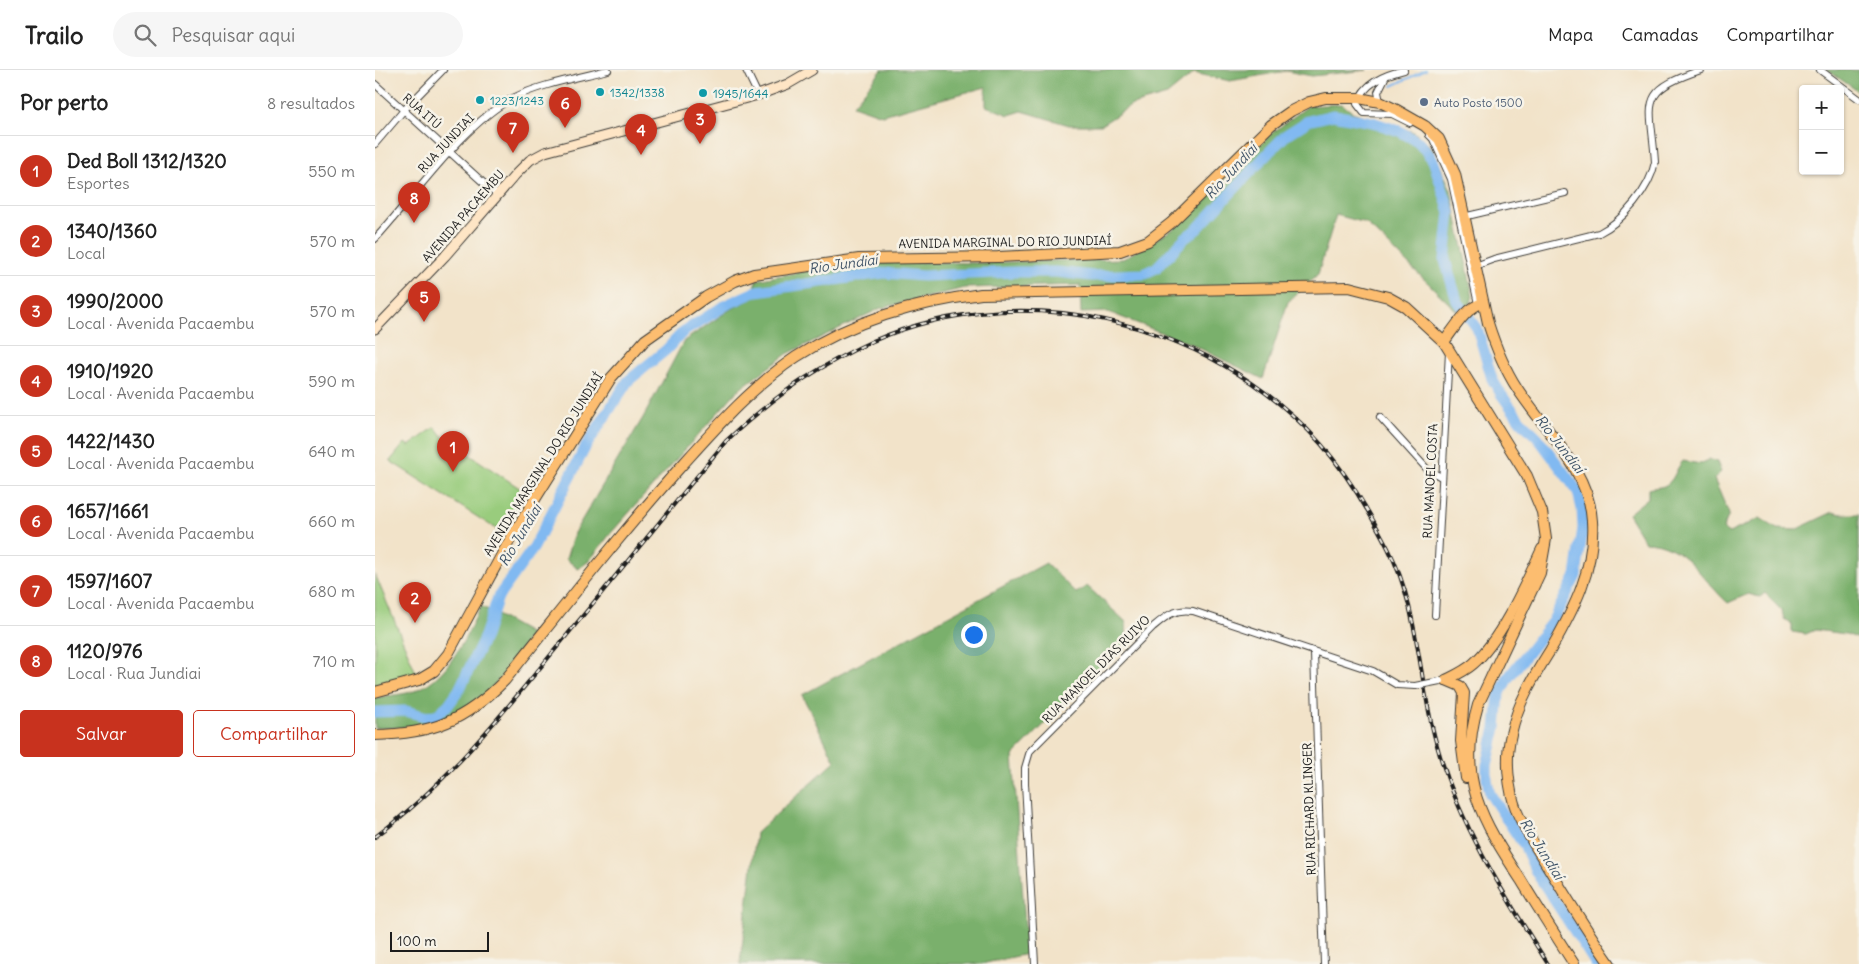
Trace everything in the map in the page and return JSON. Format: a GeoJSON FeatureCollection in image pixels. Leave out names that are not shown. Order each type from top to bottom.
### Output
{"type":"FeatureCollection","features":[{"type":"Feature","properties":{"kind":"main road","name":"AVENIDA PACAEMBU"},"geometry":{"type":"LineString","coordinates":[[375,329],[405,299],[525,165],[545,152],[758,95],[788,84],[812,70]]}},
{"type":"Feature","properties":{"kind":"main road","name":"AVENIDA MARGINAL DO RIO JUNDIAÍ"},"geometry":{"type":"LineString","coordinates":[[375,692],[419,680],[438,665],[448,654],[507,545],[611,378],[645,340],[706,297],[735,281],[754,274],[820,263],[893,257],[1010,256],[1120,251],[1148,241],[1171,223],[1271,125],[1291,111],[1309,102],[1326,98],[1379,97],[1425,126],[1439,139],[1455,174],[1478,305],[1516,387],[1575,469],[1589,498],[1592,522],[1591,543],[1583,589],[1530,682],[1517,714],[1511,735],[1509,774],[1517,812],[1532,841],[1610,964]]}},
{"type":"Feature","properties":{"kind":"main road"},"geometry":{"type":"LineString","coordinates":[[375,735],[423,732],[466,714],[489,697],[505,680],[644,507],[740,402],[797,356],[841,332],[885,313],[935,300],[981,294],[1341,286],[1388,297],[1407,307],[1447,345],[1530,482],[1542,512],[1546,539],[1544,561],[1536,584],[1484,689],[1473,722],[1469,756],[1473,784],[1481,812]]}},
{"type":"Feature","properties":{"kind":"main road"},"geometry":{"type":"LineString","coordinates":[[1447,345],[1455,327],[1478,305]]}},
{"type":"Feature","properties":{"kind":"main road"},"geometry":{"type":"LineString","coordinates":[[1443,681],[1472,665],[1486,650],[1520,597],[1546,539]]}},
{"type":"Feature","properties":{"kind":"main road"},"geometry":{"type":"LineString","coordinates":[[1443,681],[1460,686],[1464,693],[1462,757],[1472,801],[1481,812],[1501,849],[1574,964]]}},
{"type":"Feature","properties":{"kind":"street"},"geometry":{"type":"LineString","coordinates":[[375,144],[404,110],[443,70]]}},
{"type":"Feature","properties":{"kind":"street","name":"RUA JUNDIAI"},"geometry":{"type":"LineString","coordinates":[[375,239],[451,151],[492,111],[514,98],[608,70]]}},
{"type":"Feature","properties":{"kind":"street"},"geometry":{"type":"LineString","coordinates":[[746,70],[758,95]]}},
{"type":"Feature","properties":{"kind":"street"},"geometry":{"type":"LineString","coordinates":[[1404,70],[1387,74],[1365,88],[1359,98],[1359,108],[1364,113],[1392,114],[1418,126],[1433,139],[1451,179],[1462,217],[1565,192]]}},
{"type":"Feature","properties":{"kind":"street"},"geometry":{"type":"LineString","coordinates":[[1473,268],[1494,259],[1599,233],[1613,226],[1629,211],[1654,171],[1652,103],[1655,93],[1667,83],[1701,70]]}},
{"type":"Feature","properties":{"kind":"street"},"geometry":{"type":"LineString","coordinates":[[1820,70],[1859,98]]}},
{"type":"Feature","properties":{"kind":"street"},"geometry":{"type":"LineString","coordinates":[[1365,88],[1379,97],[1387,74]]}},
{"type":"Feature","properties":{"kind":"street","name":"RUA ITÚ"},"geometry":{"type":"LineString","coordinates":[[375,84],[451,151],[498,196]]}},
{"type":"Feature","properties":{"kind":"street","name":"RUA MANOEL COSTA"},"geometry":{"type":"LineString","coordinates":[[1435,615],[1447,345]]}},
{"type":"Feature","properties":{"kind":"street"},"geometry":{"type":"LineString","coordinates":[[1380,417],[1427,469],[1441,477]]}},
{"type":"Feature","properties":{"kind":"street","name":"RUA MANOEL DIAS RUIVO"},"geometry":{"type":"LineString","coordinates":[[1035,964],[1025,783],[1025,768],[1030,751],[1153,627],[1175,611],[1193,611],[1314,653],[1373,671],[1402,687],[1443,681]]}},
{"type":"Feature","properties":{"kind":"street","name":"RUA RICHARD KLINGER"},"geometry":{"type":"LineString","coordinates":[[1314,653],[1324,964]]}},
{"type":"Feature","properties":{"kind":"green space"},"geometry":{"type":"Polygon","coordinates":[[[882,70],[1367,70],[1312,76],[1286,71],[1230,81],[1194,73],[1167,95],[1132,105],[1101,125],[1069,125],[1022,111],[1009,115],[986,106],[986,87],[882,115],[853,105],[882,70]]]}},
{"type":"Feature","properties":{"kind":"green space"},"geometry":{"type":"Polygon","coordinates":[[[1827,70],[1859,70],[1859,92],[1827,70]]]}},
{"type":"Feature","properties":{"kind":"green space"},"geometry":{"type":"Polygon","coordinates":[[[1342,104],[1352,112],[1414,132],[1432,148],[1451,190],[1473,296],[1471,302],[1459,313],[1366,223],[1336,215],[1318,274],[1288,302],[1263,379],[1191,344],[1108,312],[1081,313],[1080,285],[965,288],[881,308],[787,354],[738,390],[611,533],[589,561],[578,569],[566,559],[574,533],[644,416],[684,341],[729,310],[755,297],[756,280],[806,271],[896,262],[977,263],[1123,259],[1175,228],[1272,133],[1308,106],[1342,104]]]}},
{"type":"Feature","properties":{"kind":"green space"},"geometry":{"type":"Polygon","coordinates":[[[435,427],[443,437],[527,493],[504,534],[390,461],[405,443],[409,446],[435,427]]]}},
{"type":"Feature","properties":{"kind":"green space"},"geometry":{"type":"Polygon","coordinates":[[[1709,459],[1717,462],[1721,472],[1714,479],[1729,514],[1723,529],[1729,533],[1760,518],[1777,529],[1795,530],[1833,512],[1859,514],[1859,639],[1846,634],[1815,630],[1806,634],[1792,632],[1792,624],[1784,619],[1782,611],[1765,593],[1760,597],[1748,594],[1728,603],[1682,555],[1671,548],[1645,542],[1628,514],[1648,498],[1648,489],[1668,484],[1683,461],[1701,464],[1709,459]]]}},
{"type":"Feature","properties":{"kind":"green space"},"geometry":{"type":"Polygon","coordinates":[[[1046,563],[1076,593],[1087,586],[1126,622],[1127,641],[1013,756],[1027,954],[981,964],[740,964],[756,833],[835,761],[802,695],[1046,563]]]}},
{"type":"Feature","properties":{"kind":"green space"},"geometry":{"type":"Polygon","coordinates":[[[375,574],[419,680],[375,692],[375,574]]]}},
{"type":"Feature","properties":{"kind":"green space"},"geometry":{"type":"Polygon","coordinates":[[[481,606],[531,634],[513,662],[497,681],[480,698],[453,715],[407,727],[375,728],[375,698],[417,690],[439,675],[456,654],[481,606]]]}},
{"type":"Feature","properties":{"kind":"waterway"},"geometry":{"type":"LineString","coordinates":[[1392,86],[1426,70]]}},
{"type":"Feature","properties":{"kind":"waterway","name":"Rio Jundiaí"},"geometry":{"type":"LineString","coordinates":[[1333,115],[1340,111]]}},
{"type":"Feature","properties":{"kind":"waterway","name":"Rio Jundiaí"},"geometry":{"type":"LineString","coordinates":[[375,712],[406,711],[427,717],[438,714],[449,704],[459,690],[485,636],[498,597],[534,547],[586,446],[628,381],[666,350],[683,332],[726,305],[757,291],[884,273],[923,276],[1017,272],[1057,272],[1092,276],[1143,274],[1156,268],[1185,238],[1197,229],[1286,135],[1308,121],[1333,115],[1372,122],[1399,131],[1419,142],[1433,160],[1450,212],[1445,260],[1457,301],[1477,328],[1492,379],[1501,394],[1520,420],[1538,438],[1578,492],[1582,509],[1583,528],[1576,576],[1552,622],[1508,678],[1499,695],[1496,728],[1487,765],[1487,779],[1490,794],[1525,847],[1536,872],[1596,964]]}},
{"type":"Feature","properties":{"kind":"railway"},"geometry":{"type":"LineString","coordinates":[[375,837],[426,795],[472,748],[726,441],[773,401],[804,379],[839,358],[858,348],[917,325],[979,313],[1042,311],[1105,320],[1165,338],[1223,365],[1275,400],[1331,456],[1366,507],[1398,571],[1412,619],[1436,742],[1456,801],[1483,857],[1548,964]]}},
{"type":"Feature","properties":{"kind":"place","name":"1342/1338"},"geometry":{"type":"Point","coordinates":[600,92]}},
{"type":"Feature","properties":{"kind":"place","name":"1945/1644"},"geometry":{"type":"Point","coordinates":[703,93]}},
{"type":"Feature","properties":{"kind":"place","name":"1223/1243"},"geometry":{"type":"Point","coordinates":[480,100]}},
{"type":"Feature","properties":{"kind":"place","name":"Auto Posto 1500"},"geometry":{"type":"Point","coordinates":[1424,102]}},
{"type":"Feature","properties":{"kind":"place","name":"1657/1661"},"geometry":{"type":"Point","coordinates":[565,128]}},
{"type":"Feature","properties":{"kind":"place","name":"1990/2000"},"geometry":{"type":"Point","coordinates":[700,144]}},
{"type":"Feature","properties":{"kind":"place","name":"1597/1607"},"geometry":{"type":"Point","coordinates":[513,153]}},
{"type":"Feature","properties":{"kind":"place","name":"1910/1920"},"geometry":{"type":"Point","coordinates":[641,155]}},
{"type":"Feature","properties":{"kind":"place","name":"1120/976"},"geometry":{"type":"Point","coordinates":[414,223]}},
{"type":"Feature","properties":{"kind":"place","name":"1422/1430"},"geometry":{"type":"Point","coordinates":[424,322]}},
{"type":"Feature","properties":{"kind":"place","name":"Ded Boll 1312/1320"},"geometry":{"type":"Point","coordinates":[453,472]}},
{"type":"Feature","properties":{"kind":"place","name":"1340/1360"},"geometry":{"type":"Point","coordinates":[415,623]}}]}
